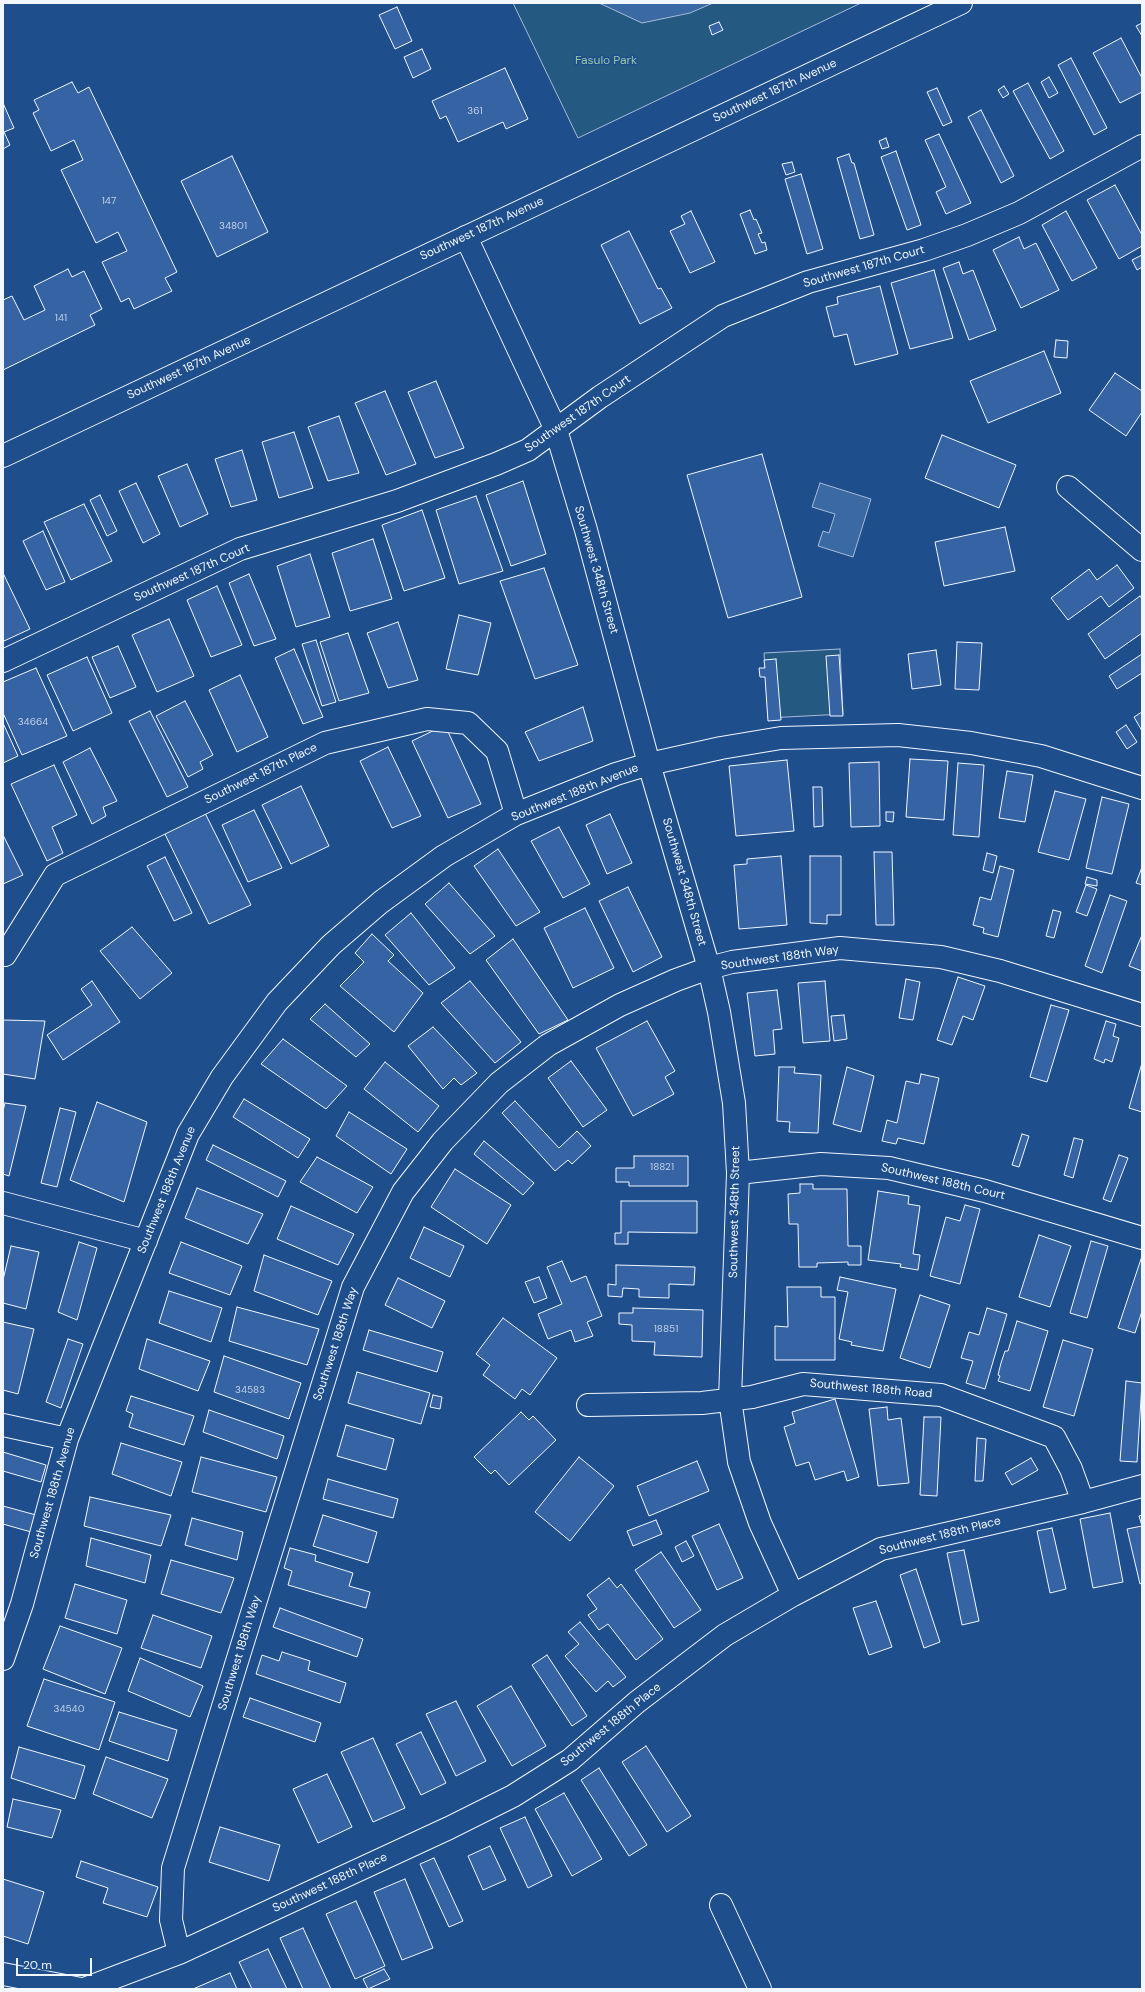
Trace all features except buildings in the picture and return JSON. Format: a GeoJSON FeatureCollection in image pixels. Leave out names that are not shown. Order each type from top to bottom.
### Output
{"type":"FeatureCollection","features":[{"type":"Feature","properties":{"kind":"street","name":"Southwest 187th Avenue"},"geometry":{"type":"LineString","coordinates":[[3,456],[961,3]]}},
{"type":"Feature","properties":{"kind":"street","name":"Southwest 187th Court"},"geometry":{"type":"LineString","coordinates":[[3,661],[240,549],[397,500],[496,464],[528,450],[600,398],[723,316],[808,282],[924,250],[967,235],[1019,213],[1142,146]]}},
{"type":"Feature","properties":{"kind":"street","name":"Southwest 348th Street"},"geometry":{"type":"LineString","coordinates":[[466,237],[556,430],[586,530],[719,1012],[734,1103],[738,1173],[730,1399],[738,1462],[760,1523],[793,1595]]}},
{"type":"Feature","properties":{"kind":"street"},"geometry":{"type":"LineString","coordinates":[[1068,487],[1142,550]]}},
{"type":"Feature","properties":{"kind":"street","name":"Southwest 187th Place"},"geometry":{"type":"LineString","coordinates":[[5,955],[55,875],[325,743],[427,719],[468,723],[497,751],[516,814]]}},
{"type":"Feature","properties":{"kind":"street","name":"Southwest 188th Avenue"},"geometry":{"type":"LineString","coordinates":[[3,1659],[22,1604],[67,1439],[188,1134],[222,1076],[278,1002],[331,945],[381,902],[444,856],[516,814],[616,774],[650,764],[721,748],[781,738],[898,735],[972,743],[1041,756],[1142,788]]}},
{"type":"Feature","properties":{"kind":"street","name":"Southwest 188th Way"},"geometry":{"type":"LineString","coordinates":[[179,1953],[171,1920],[173,1868],[353,1287],[403,1192],[443,1141],[500,1083],[548,1046],[620,1005],[676,980],[708,968],[732,962],[840,948],[941,957],[1000,971],[1142,1015]]}},
{"type":"Feature","properties":{"kind":"street","name":"Southwest 188th Court"},"geometry":{"type":"LineString","coordinates":[[738,1173],[821,1164],[889,1168],[985,1190],[1142,1238]]}},
{"type":"Feature","properties":{"kind":"street"},"geometry":{"type":"LineString","coordinates":[[3,1204],[146,1241]]}},
{"type":"Feature","properties":{"kind":"street","name":"Southwest 188th Road"},"geometry":{"type":"LineString","coordinates":[[588,1405],[702,1402],[752,1397],[804,1384],[941,1395],[1054,1437],[1072,1469],[1083,1502]]}},
{"type":"Feature","properties":{"kind":"street"},"geometry":{"type":"LineString","coordinates":[[3,1425],[67,1439]]}},
{"type":"Feature","properties":{"kind":"street","name":"Southwest 188th Place"},"geometry":{"type":"LineString","coordinates":[[3,1974],[82,1989],[179,1953],[449,1828],[513,1796],[570,1760],[637,1702],[726,1635],[793,1595],[881,1549],[1083,1502],[1142,1486]]}},
{"type":"Feature","properties":{"kind":"street"},"geometry":{"type":"LineString","coordinates":[[721,1905],[760,1989]]}},
{"type":"Feature","properties":{"kind":"green space","name":"Fasulo Park"},"geometry":{"type":"Polygon","coordinates":[[[513,3],[861,3],[578,138],[513,3]]]}},
{"type":"Feature","properties":{"kind":"green space"},"geometry":{"type":"Polygon","coordinates":[[[840,649],[843,714],[768,718],[764,653],[840,649]]]}},
{"type":"Feature","properties":{"kind":"shaded area"},"geometry":{"type":"Polygon","coordinates":[[[599,3],[713,3],[690,13],[642,23],[599,3]]]}},
{"type":"Feature","properties":{"kind":"shaded area"},"geometry":{"type":"Polygon","coordinates":[[[820,483],[871,499],[853,557],[818,546],[823,531],[829,533],[835,514],[812,507],[820,483]]]}}]}
